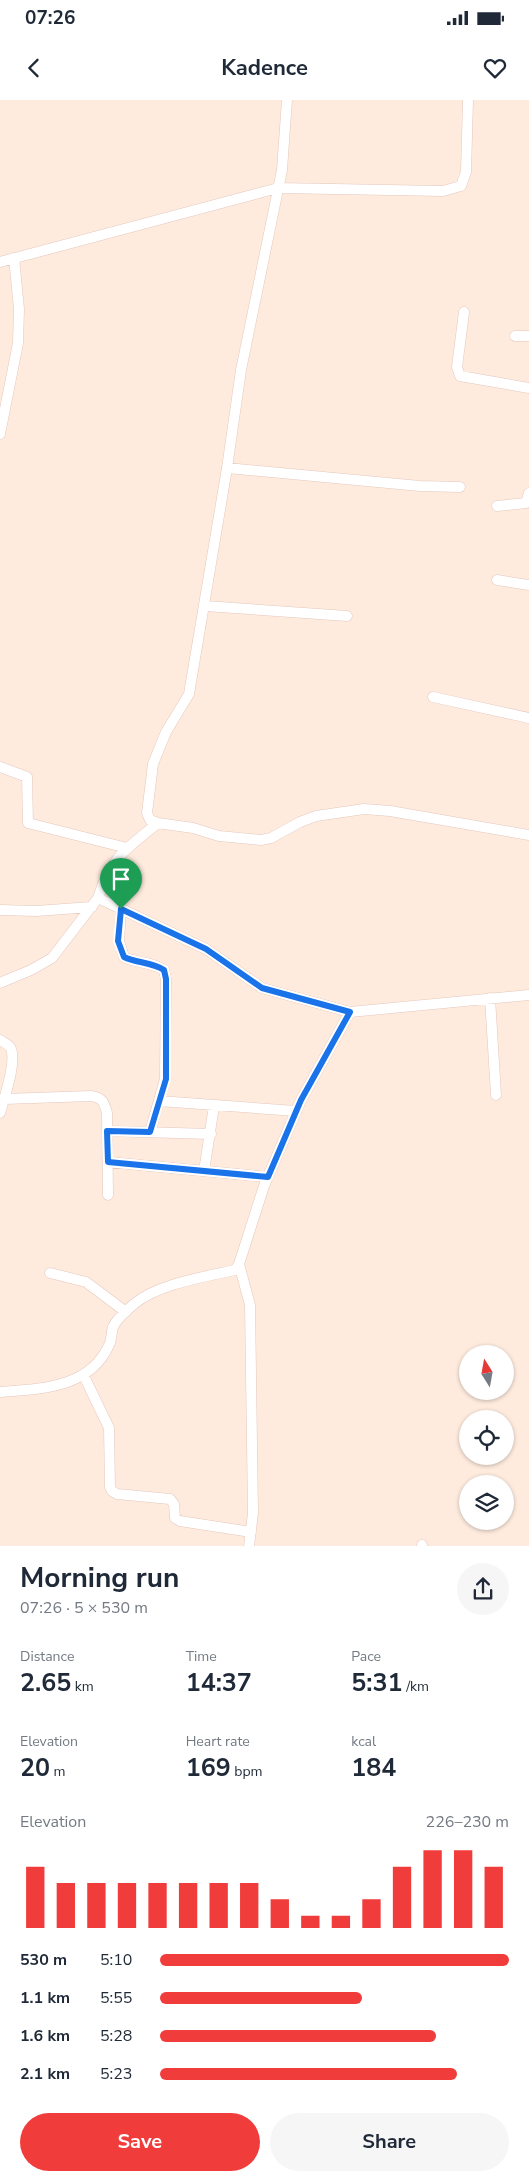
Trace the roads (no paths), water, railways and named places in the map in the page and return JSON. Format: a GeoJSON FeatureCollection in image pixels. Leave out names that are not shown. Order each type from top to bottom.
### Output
{"type":"FeatureCollection","features":[{"type":"Feature","properties":{"kind":"street"},"geometry":{"type":"LineString","coordinates":[[287,100],[282,170],[241,370],[205,606],[189,694],[166,732],[153,764],[147,813],[150,820],[158,823],[193,828],[219,836],[261,840],[271,838],[300,822],[316,816],[364,809],[390,810],[529,835]]}},
{"type":"Feature","properties":{"kind":"street"},"geometry":{"type":"LineString","coordinates":[[0,262],[278,188],[443,191],[461,186],[466,172],[468,100]]}},
{"type":"Feature","properties":{"kind":"street"},"geometry":{"type":"LineString","coordinates":[[0,434],[18,343],[18,309],[14,258]]}},
{"type":"Feature","properties":{"kind":"street"},"geometry":{"type":"LineString","coordinates":[[464,312],[457,367],[460,376],[529,388]]}},
{"type":"Feature","properties":{"kind":"street"},"geometry":{"type":"LineString","coordinates":[[515,336],[529,336]]}},
{"type":"Feature","properties":{"kind":"street"},"geometry":{"type":"LineString","coordinates":[[227,468],[420,486],[460,487]]}},
{"type":"Feature","properties":{"kind":"street"},"geometry":{"type":"LineString","coordinates":[[497,506],[526,503],[529,493]]}},
{"type":"Feature","properties":{"kind":"street"},"geometry":{"type":"LineString","coordinates":[[497,580],[529,585]]}},
{"type":"Feature","properties":{"kind":"street"},"geometry":{"type":"LineString","coordinates":[[205,606],[347,616]]}},
{"type":"Feature","properties":{"kind":"street"},"geometry":{"type":"LineString","coordinates":[[433,697],[529,718]]}},
{"type":"Feature","properties":{"kind":"street"},"geometry":{"type":"LineString","coordinates":[[0,767],[27,777],[28,823],[127,848]]}},
{"type":"Feature","properties":{"kind":"street"},"geometry":{"type":"LineString","coordinates":[[0,983],[31,970],[52,958],[95,902],[106,875],[127,848],[158,823]]}},
{"type":"Feature","properties":{"kind":"street"},"geometry":{"type":"LineString","coordinates":[[0,910],[36,910],[95,902],[121,909],[206,949],[262,988],[350,1012],[529,994]]}},
{"type":"Feature","properties":{"kind":"street"},"geometry":{"type":"LineString","coordinates":[[121,909],[118,941],[124,957],[159,967],[164,970],[166,979],[166,1079],[150,1132]]}},
{"type":"Feature","properties":{"kind":"street"},"geometry":{"type":"LineString","coordinates":[[490,998],[496,1095]]}},
{"type":"Feature","properties":{"kind":"street"},"geometry":{"type":"LineString","coordinates":[[0,1392],[57,1385],[74,1381],[84,1376],[95,1368],[110,1345],[113,1326],[136,1303],[156,1292],[188,1281],[234,1270],[239,1264],[268,1177],[296,1111],[350,1012]]}},
{"type":"Feature","properties":{"kind":"street"},"geometry":{"type":"LineString","coordinates":[[0,1040],[9,1046],[12,1052],[11,1073],[0,1113]]}},
{"type":"Feature","properties":{"kind":"street"},"geometry":{"type":"LineString","coordinates":[[4,1099],[91,1096],[100,1098],[104,1102],[107,1113],[108,1195]]}},
{"type":"Feature","properties":{"kind":"street"},"geometry":{"type":"LineString","coordinates":[[159,1101],[296,1111]]}},
{"type":"Feature","properties":{"kind":"street"},"geometry":{"type":"LineString","coordinates":[[204,1171],[214,1106]]}},
{"type":"Feature","properties":{"kind":"street"},"geometry":{"type":"LineString","coordinates":[[107,1131],[211,1134]]}},
{"type":"Feature","properties":{"kind":"street"},"geometry":{"type":"LineString","coordinates":[[108,1162],[268,1177]]}},
{"type":"Feature","properties":{"kind":"street"},"geometry":{"type":"LineString","coordinates":[[239,1264],[250,1305],[253,1513],[250,1546]]}},
{"type":"Feature","properties":{"kind":"street"},"geometry":{"type":"LineString","coordinates":[[50,1274],[86,1282],[126,1312]]}},
{"type":"Feature","properties":{"kind":"street"},"geometry":{"type":"LineString","coordinates":[[84,1376],[109,1428],[110,1487],[112,1491],[117,1494],[170,1499],[174,1504],[175,1518],[180,1521],[251,1532]]}}]}
